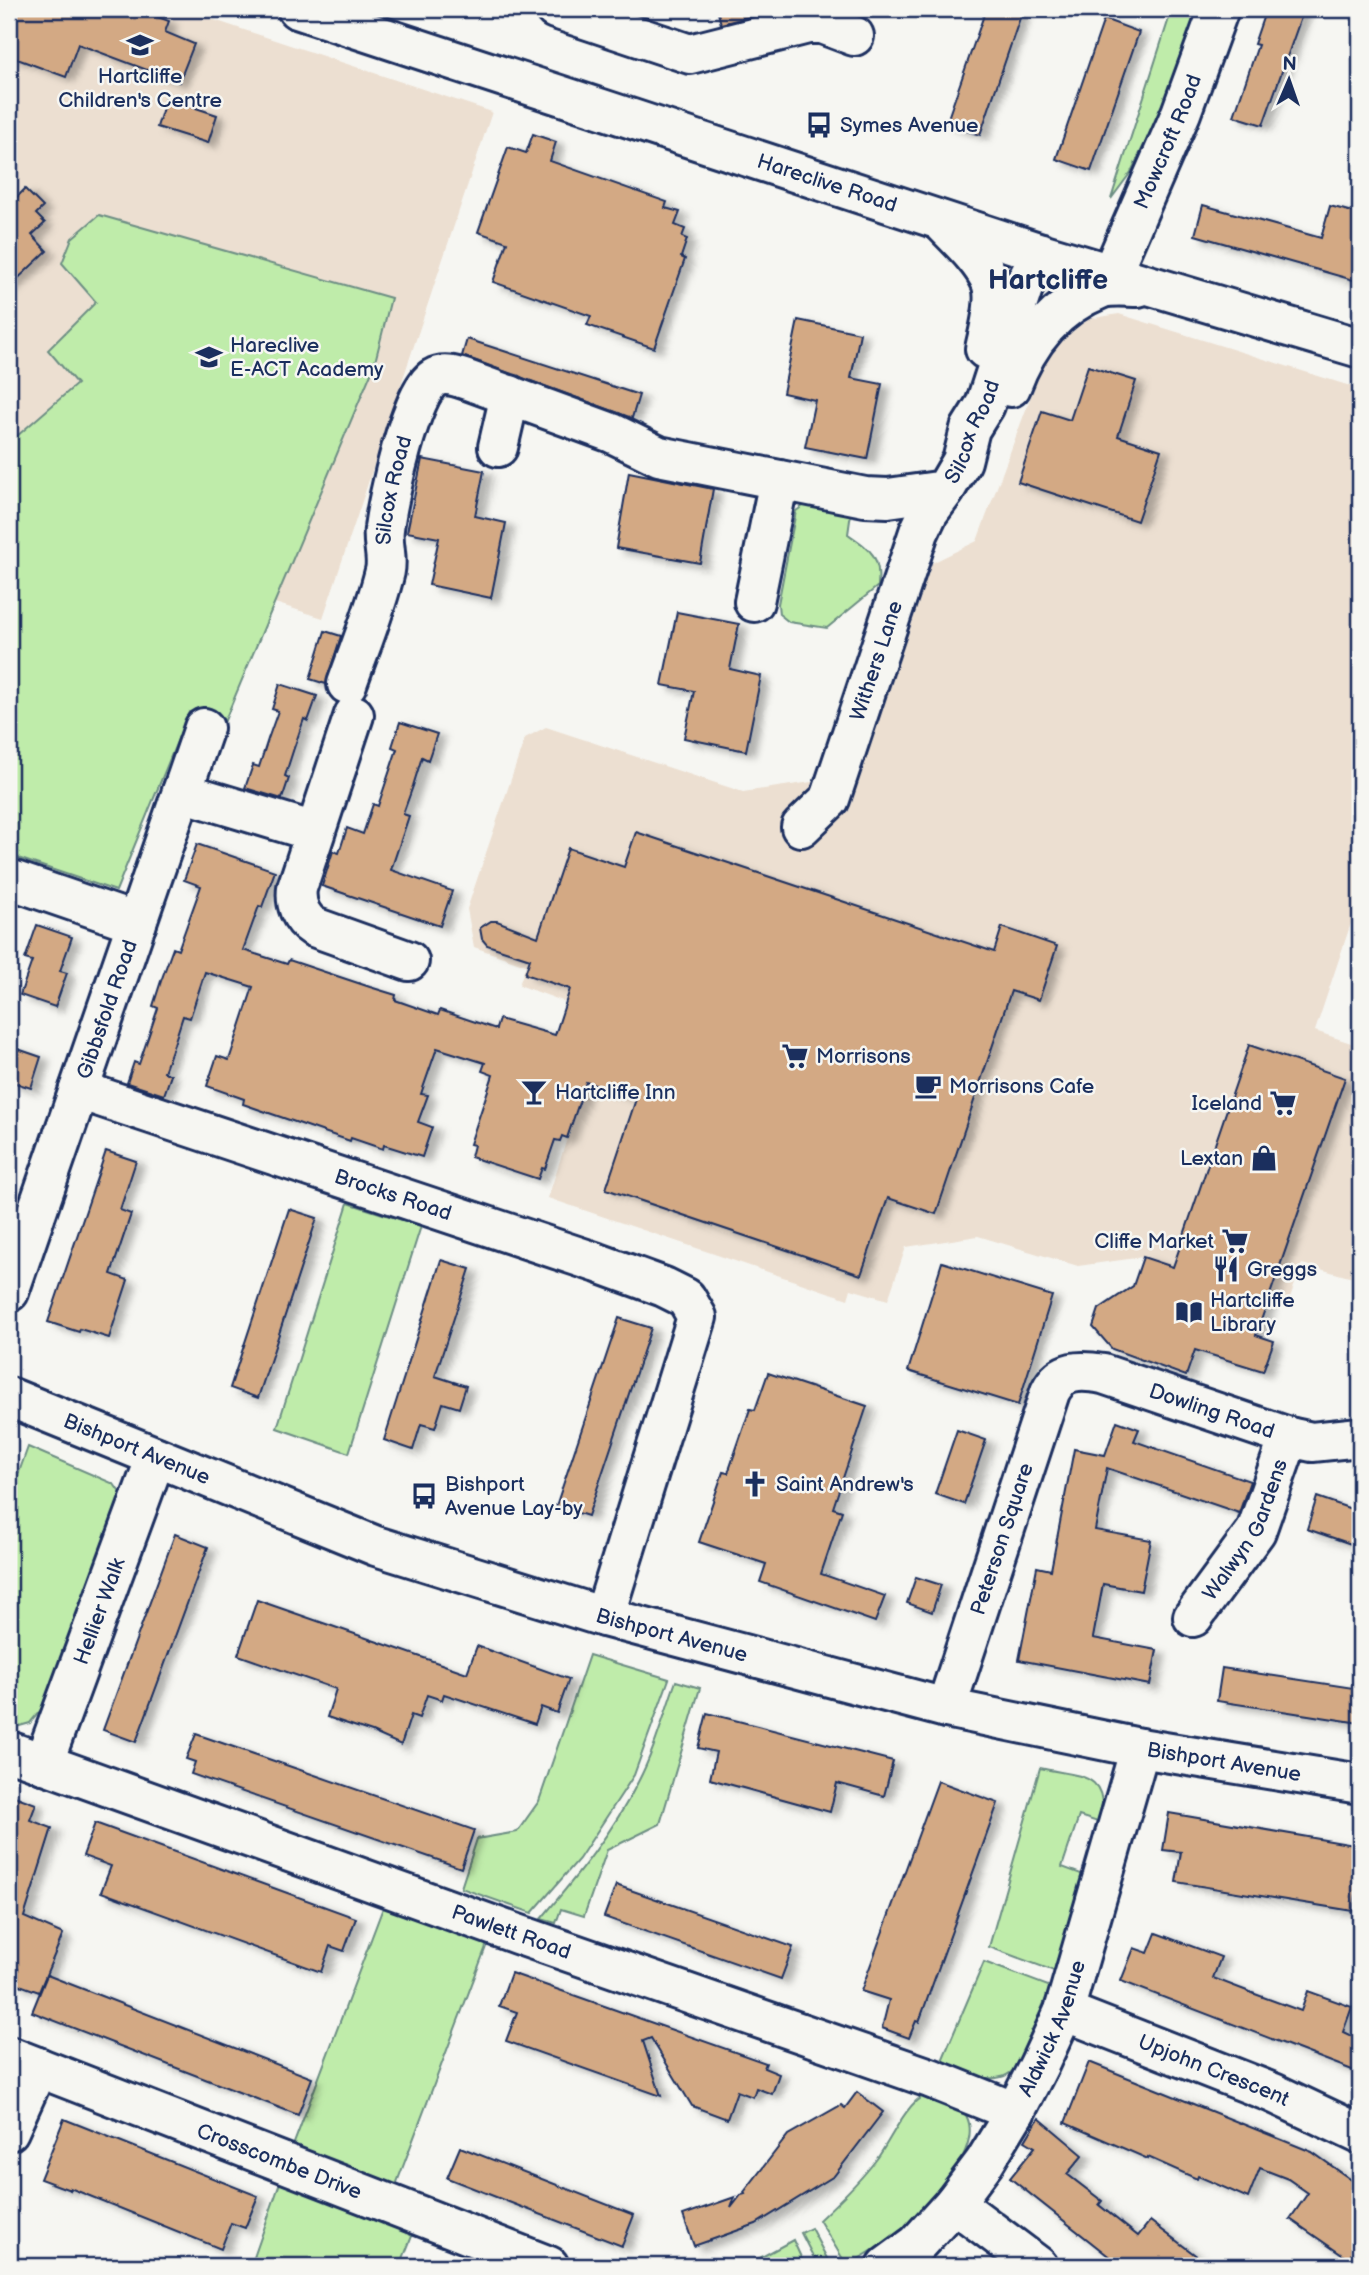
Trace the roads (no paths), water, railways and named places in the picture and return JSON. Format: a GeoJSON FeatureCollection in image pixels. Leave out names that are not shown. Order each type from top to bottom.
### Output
{"type":"FeatureCollection","features":[{"type":"Feature","properties":{"kind":"street","name":"Hareclive Road"},"geometry":{"type":"LineString","coordinates":[[297,9],[1041,253],[1360,348]]}},
{"type":"Feature","properties":{"kind":"street"},"geometry":{"type":"LineString","coordinates":[[555,9],[690,54],[808,24],[856,31]]}},
{"type":"Feature","properties":{"kind":"street","name":"Mowcroft Road"},"geometry":{"type":"LineString","coordinates":[[1111,274],[1181,113],[1219,9]]}},
{"type":"Feature","properties":{"kind":"street"},"geometry":{"type":"LineString","coordinates":[[941,221],[971,252],[991,283],[992,315],[970,400],[959,460]]}},
{"type":"Feature","properties":{"kind":"street","name":"Silcox Road"},"geometry":{"type":"LineString","coordinates":[[410,961],[309,924],[297,905],[297,888],[315,832],[384,575],[384,530],[394,476],[421,392],[436,376],[449,376],[510,395],[612,433],[652,454],[876,498],[959,460],[985,405],[1023,288],[1041,253]]}},
{"type":"Feature","properties":{"kind":"street"},"geometry":{"type":"LineString","coordinates":[[959,460],[1005,405],[1021,359],[1042,330],[1059,313],[1102,288],[1152,286]]}},
{"type":"Feature","properties":{"kind":"street"},"geometry":{"type":"LineString","coordinates":[[498,447],[510,395]]}},
{"type":"Feature","properties":{"kind":"street","name":"Withers Lane"},"geometry":{"type":"LineString","coordinates":[[801,828],[830,799],[919,531],[959,460]]}},
{"type":"Feature","properties":{"kind":"street"},"geometry":{"type":"LineString","coordinates":[[754,602],[779,480]]}},
{"type":"Feature","properties":{"kind":"street","name":"Gibbsfold Road"},"geometry":{"type":"LineString","coordinates":[[9,1292],[204,728]]}},
{"type":"Feature","properties":{"kind":"street"},"geometry":{"type":"LineString","coordinates":[[182,792],[315,832]]}},
{"type":"Feature","properties":{"kind":"street"},"geometry":{"type":"LineString","coordinates":[[9,879],[137,923]]}},
{"type":"Feature","properties":{"kind":"street","name":"Brocks Road"},"geometry":{"type":"LineString","coordinates":[[79,1090],[664,1287],[686,1298],[697,1317],[604,1617]]}},
{"type":"Feature","properties":{"kind":"street","name":"Dowling Road"},"geometry":{"type":"LineString","coordinates":[[1066,1374],[1086,1371],[1103,1374],[1289,1437],[1312,1442],[1360,1437]]}},
{"type":"Feature","properties":{"kind":"street","name":"Peterson Square"},"geometry":{"type":"LineString","coordinates":[[946,1708],[1050,1392],[1054,1384],[1066,1374]]}},
{"type":"Feature","properties":{"kind":"street","name":"Bishport Avenue"},"geometry":{"type":"LineString","coordinates":[[9,1397],[376,1546],[604,1617],[946,1708],[1140,1748],[1360,1784]]}},
{"type":"Feature","properties":{"kind":"street","name":"Walwyn Gardens"},"geometry":{"type":"LineString","coordinates":[[1193,1617],[1256,1531],[1289,1437]]}},
{"type":"Feature","properties":{"kind":"street","name":"Hellier Walk"},"geometry":{"type":"LineString","coordinates":[[26,1758],[156,1457]]}},
{"type":"Feature","properties":{"kind":"street","name":"Aldwick Avenue"},"geometry":{"type":"LineString","coordinates":[[887,2266],[917,2244],[954,2203],[1015,2112],[1064,2011],[1140,1748]]}},
{"type":"Feature","properties":{"kind":"street","name":"Pawlett Road"},"geometry":{"type":"LineString","coordinates":[[26,1758],[930,2078],[1015,2112]]}},
{"type":"Feature","properties":{"kind":"street","name":"Upjohn Crescent"},"geometry":{"type":"LineString","coordinates":[[1064,2011],[1273,2093],[1360,2134]]}},
{"type":"Feature","properties":{"kind":"street"},"geometry":{"type":"LineString","coordinates":[[9,2131],[23,2062]]}},
{"type":"Feature","properties":{"kind":"street","name":"Crosscombe Drive"},"geometry":{"type":"LineString","coordinates":[[23,2062],[549,2266]]}},
{"type":"Feature","properties":{"kind":"street"},"geometry":{"type":"LineString","coordinates":[[954,2203],[1038,2266]]}},
{"type":"Feature","properties":{"kind":"place","name":"Hartcliffe Children's Centre"},"geometry":{"type":"Point","coordinates":[140,45]}},
{"type":"Feature","properties":{"kind":"place","name":"Symes Avenue"},"geometry":{"type":"Point","coordinates":[819,125]}},
{"type":"Feature","properties":{"kind":"place","name":"Hareclive E-ACT Academy"},"geometry":{"type":"Point","coordinates":[209,357]}},
{"type":"Feature","properties":{"kind":"place","name":"Morrisons"},"geometry":{"type":"Point","coordinates":[795,1056]}},
{"type":"Feature","properties":{"kind":"place","name":"Morrisons Cafe"},"geometry":{"type":"Point","coordinates":[928,1086]}},
{"type":"Feature","properties":{"kind":"place","name":"Hartcliffe Inn"},"geometry":{"type":"Point","coordinates":[534,1092]}},
{"type":"Feature","properties":{"kind":"place","name":"Iceland"},"geometry":{"type":"Point","coordinates":[1283,1103]}},
{"type":"Feature","properties":{"kind":"place","name":"Lextan"},"geometry":{"type":"Point","coordinates":[1264,1158]}},
{"type":"Feature","properties":{"kind":"place","name":"Cliffe Market"},"geometry":{"type":"Point","coordinates":[1235,1241]}},
{"type":"Feature","properties":{"kind":"place","name":"Greggs"},"geometry":{"type":"Point","coordinates":[1226,1269]}},
{"type":"Feature","properties":{"kind":"place","name":"Hartcliffe Library"},"geometry":{"type":"Point","coordinates":[1189,1312]}},
{"type":"Feature","properties":{"kind":"place","name":"Saint Andrew's"},"geometry":{"type":"Point","coordinates":[755,1484]}},
{"type":"Feature","properties":{"kind":"place","name":"Bishport Avenue Lay-by"},"geometry":{"type":"Point","coordinates":[424,1496]}},
{"type":"Feature","properties":{"kind":"district","name":"Hartcliffe"},"geometry":{"type":"Point","coordinates":[1048,279]}}]}
